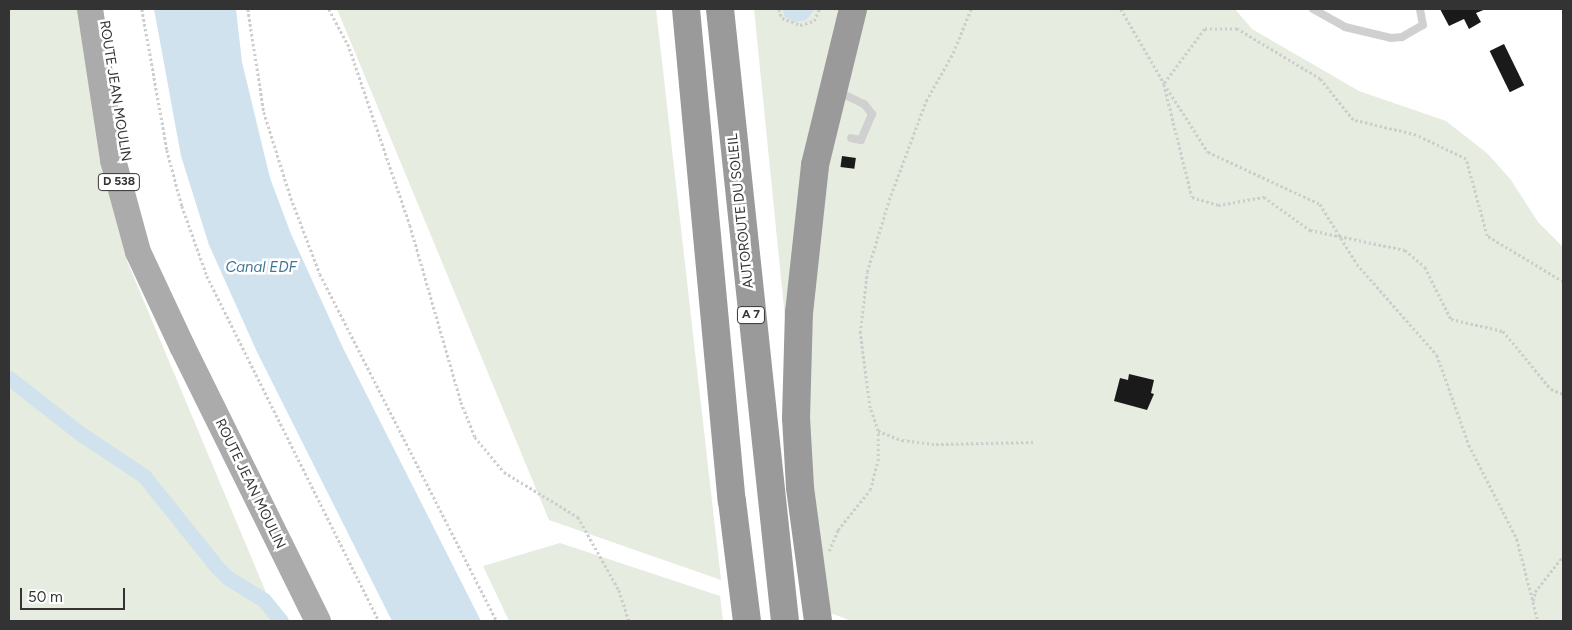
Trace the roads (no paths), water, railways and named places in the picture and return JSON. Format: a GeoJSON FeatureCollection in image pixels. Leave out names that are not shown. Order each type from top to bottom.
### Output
{"type":"FeatureCollection","features":[{"type":"Feature","properties":{"kind":"highway","name":"A 7"},"geometry":{"type":"LineString","coordinates":[[686,9],[731,491],[747,621]]}},
{"type":"Feature","properties":{"kind":"highway","name":"AUTOROUTE DU SOLEIL"},"geometry":{"type":"LineString","coordinates":[[720,9],[770,500],[786,621]]}},
{"type":"Feature","properties":{"kind":"highway"},"geometry":{"type":"LineString","coordinates":[[818,621],[800,487],[796,418],[805,238],[816,165],[832,89],[853,9]]}},
{"type":"Feature","properties":{"kind":"main road","name":"ROUTE JEAN MOULIN"},"geometry":{"type":"LineString","coordinates":[[90,9],[115,169],[138,252],[182,346],[318,621]]}},
{"type":"Feature","properties":{"kind":"main road","name":"ROUTE JEAN MOULIN"},"geometry":{"type":"LineString","coordinates":[[103,9],[123,150],[150,254],[182,346]]}},
{"type":"Feature","properties":{"kind":"lane"},"geometry":{"type":"LineString","coordinates":[[1313,9],[1345,27],[1391,38],[1402,37],[1423,26],[1420,9]]}},
{"type":"Feature","properties":{"kind":"lane"},"geometry":{"type":"LineString","coordinates":[[832,89],[864,104],[872,114],[861,140],[851,138]]}},
{"type":"Feature","properties":{"kind":"water","name":"Canal EDF"},"geometry":{"type":"Polygon","coordinates":[[[154,9],[236,9],[242,62],[270,178],[291,234],[344,350],[481,621],[392,621],[257,352],[209,245],[181,156],[154,9]]]}},
{"type":"Feature","properties":{"kind":"water"},"geometry":{"type":"Polygon","coordinates":[[[783,9],[815,9],[806,20],[795,22],[785,17],[783,9]]]}},
{"type":"Feature","properties":{"kind":"waterway"},"geometry":{"type":"LineString","coordinates":[[9,378],[78,432],[144,476],[217,567],[228,578],[264,600],[281,621]]}}]}
